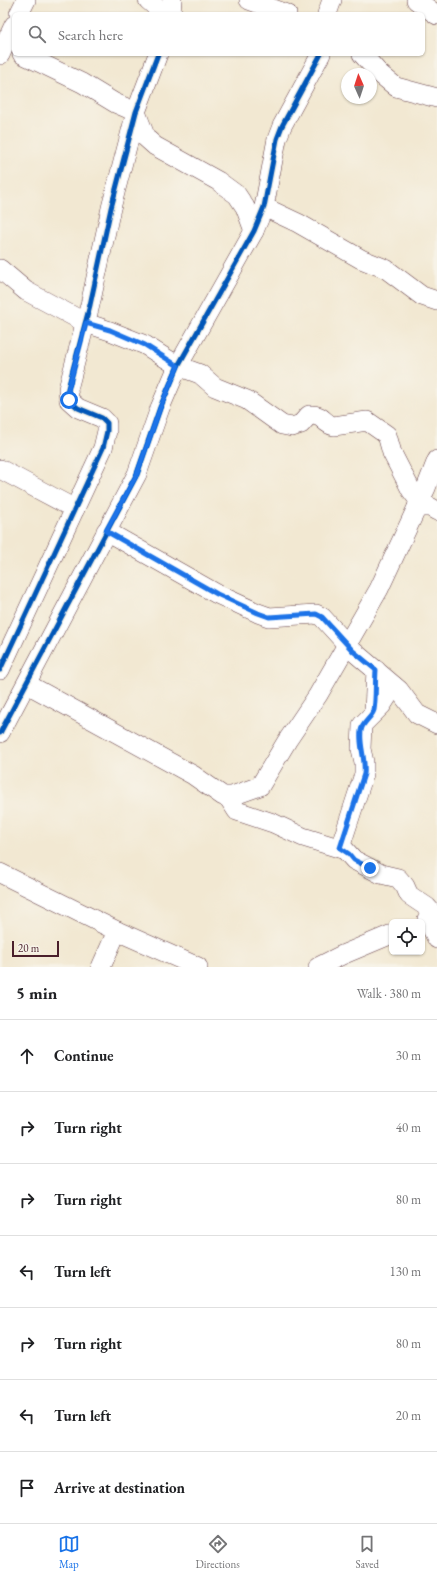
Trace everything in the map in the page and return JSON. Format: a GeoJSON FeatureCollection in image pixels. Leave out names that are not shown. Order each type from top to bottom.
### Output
{"type":"FeatureCollection","features":[{"type":"Feature","properties":{"kind":"street"},"geometry":{"type":"LineString","coordinates":[[20,12],[26,0]]}},
{"type":"Feature","properties":{"kind":"street"},"geometry":{"type":"LineString","coordinates":[[148,0],[162,12]]}},
{"type":"Feature","properties":{"kind":"street"},"geometry":{"type":"LineString","coordinates":[[171,12],[172,0]]}},
{"type":"Feature","properties":{"kind":"street"},"geometry":{"type":"LineString","coordinates":[[249,0],[282,12]]}},
{"type":"Feature","properties":{"kind":"street"},"geometry":{"type":"LineString","coordinates":[[328,12],[332,0]]}},
{"type":"Feature","properties":{"kind":"street"},"geometry":{"type":"LineString","coordinates":[[416,0],[437,15]]}},
{"type":"Feature","properties":{"kind":"street"},"geometry":{"type":"LineString","coordinates":[[5,47],[12,30]]}},
{"type":"Feature","properties":{"kind":"street"},"geometry":{"type":"LineString","coordinates":[[26,56],[75,80],[115,103],[136,112],[146,138],[155,146],[218,181],[237,195],[245,207],[254,231]]}},
{"type":"Feature","properties":{"kind":"street"},"geometry":{"type":"LineString","coordinates":[[0,670],[103,448],[108,431],[107,423],[102,418],[78,408],[69,400],[68,390],[86,323],[111,208],[136,112],[157,56]]}},
{"type":"Feature","properties":{"kind":"street"},"geometry":{"type":"LineString","coordinates":[[0,734],[137,474],[160,408],[178,366],[254,231],[264,207],[277,139],[282,126],[320,56]]}},
{"type":"Feature","properties":{"kind":"street"},"geometry":{"type":"LineString","coordinates":[[364,56],[379,73],[396,87],[437,98]]}},
{"type":"Feature","properties":{"kind":"street"},"geometry":{"type":"LineString","coordinates":[[264,207],[298,223],[361,259],[386,269],[422,296],[437,301]]}},
{"type":"Feature","properties":{"kind":"street"},"geometry":{"type":"LineString","coordinates":[[0,269],[26,291],[86,323],[110,330],[145,345],[178,366],[200,374],[215,387],[247,400],[282,425],[292,427],[301,424],[309,415],[319,415],[330,425],[334,426],[367,421],[374,428],[387,435],[392,453],[411,490],[426,503]]}},
{"type":"Feature","properties":{"kind":"street"},"geometry":{"type":"LineString","coordinates":[[27,684],[193,775],[223,796],[228,797],[260,786],[287,741],[318,695],[426,503],[437,460]]}},
{"type":"Feature","properties":{"kind":"street"},"geometry":{"type":"LineString","coordinates":[[0,469],[75,509]]}},
{"type":"Feature","properties":{"kind":"street"},"geometry":{"type":"LineString","coordinates":[[106,531],[217,594],[258,613],[269,617],[316,614],[322,617],[347,644],[394,686],[417,714],[437,724]]}},
{"type":"Feature","properties":{"kind":"street"},"geometry":{"type":"LineString","coordinates":[[374,712],[376,670]]}},
{"type":"Feature","properties":{"kind":"street"},"geometry":{"type":"LineString","coordinates":[[340,848],[364,774],[364,762],[361,749],[362,725],[382,705],[394,686]]}},
{"type":"Feature","properties":{"kind":"street"},"geometry":{"type":"LineString","coordinates":[[228,797],[237,811],[273,823],[303,837],[340,848],[349,854],[354,860],[380,874],[398,878],[405,886],[409,895],[427,906],[437,939]]}},
{"type":"Feature","properties":{"kind":"street"},"geometry":{"type":"LineString","coordinates":[[0,873],[117,931],[198,967]]}},
{"type":"Feature","properties":{"kind":"street"},"geometry":{"type":"LineString","coordinates":[[101,967],[117,931]]}},
{"type":"Feature","properties":{"kind":"street"},"geometry":{"type":"LineString","coordinates":[[318,967],[389,935]]}},
{"type":"Feature","properties":{"kind":"cycle path"},"geometry":{"type":"LineString","coordinates":[[0,670],[103,448],[107,431],[107,423],[102,418],[78,408],[69,400],[68,389],[90,305],[111,208],[136,112],[157,56]]}},
{"type":"Feature","properties":{"kind":"cycle path"},"geometry":{"type":"LineString","coordinates":[[0,733],[137,474],[160,408],[178,366],[254,231],[264,207],[277,139],[282,126],[320,56]]}},
{"type":"Feature","properties":{"kind":"route"},"geometry":{"type":"LineString","coordinates":[[69,400],[68,390],[86,323],[110,330],[145,345],[178,366],[160,408],[137,474],[106,531],[217,594],[258,613],[269,617],[286,617],[307,614],[316,614],[322,617],[353,651],[376,670],[374,712],[362,725],[360,732],[364,774],[359,784],[340,848],[345,850],[354,860],[370,868]]}}]}
